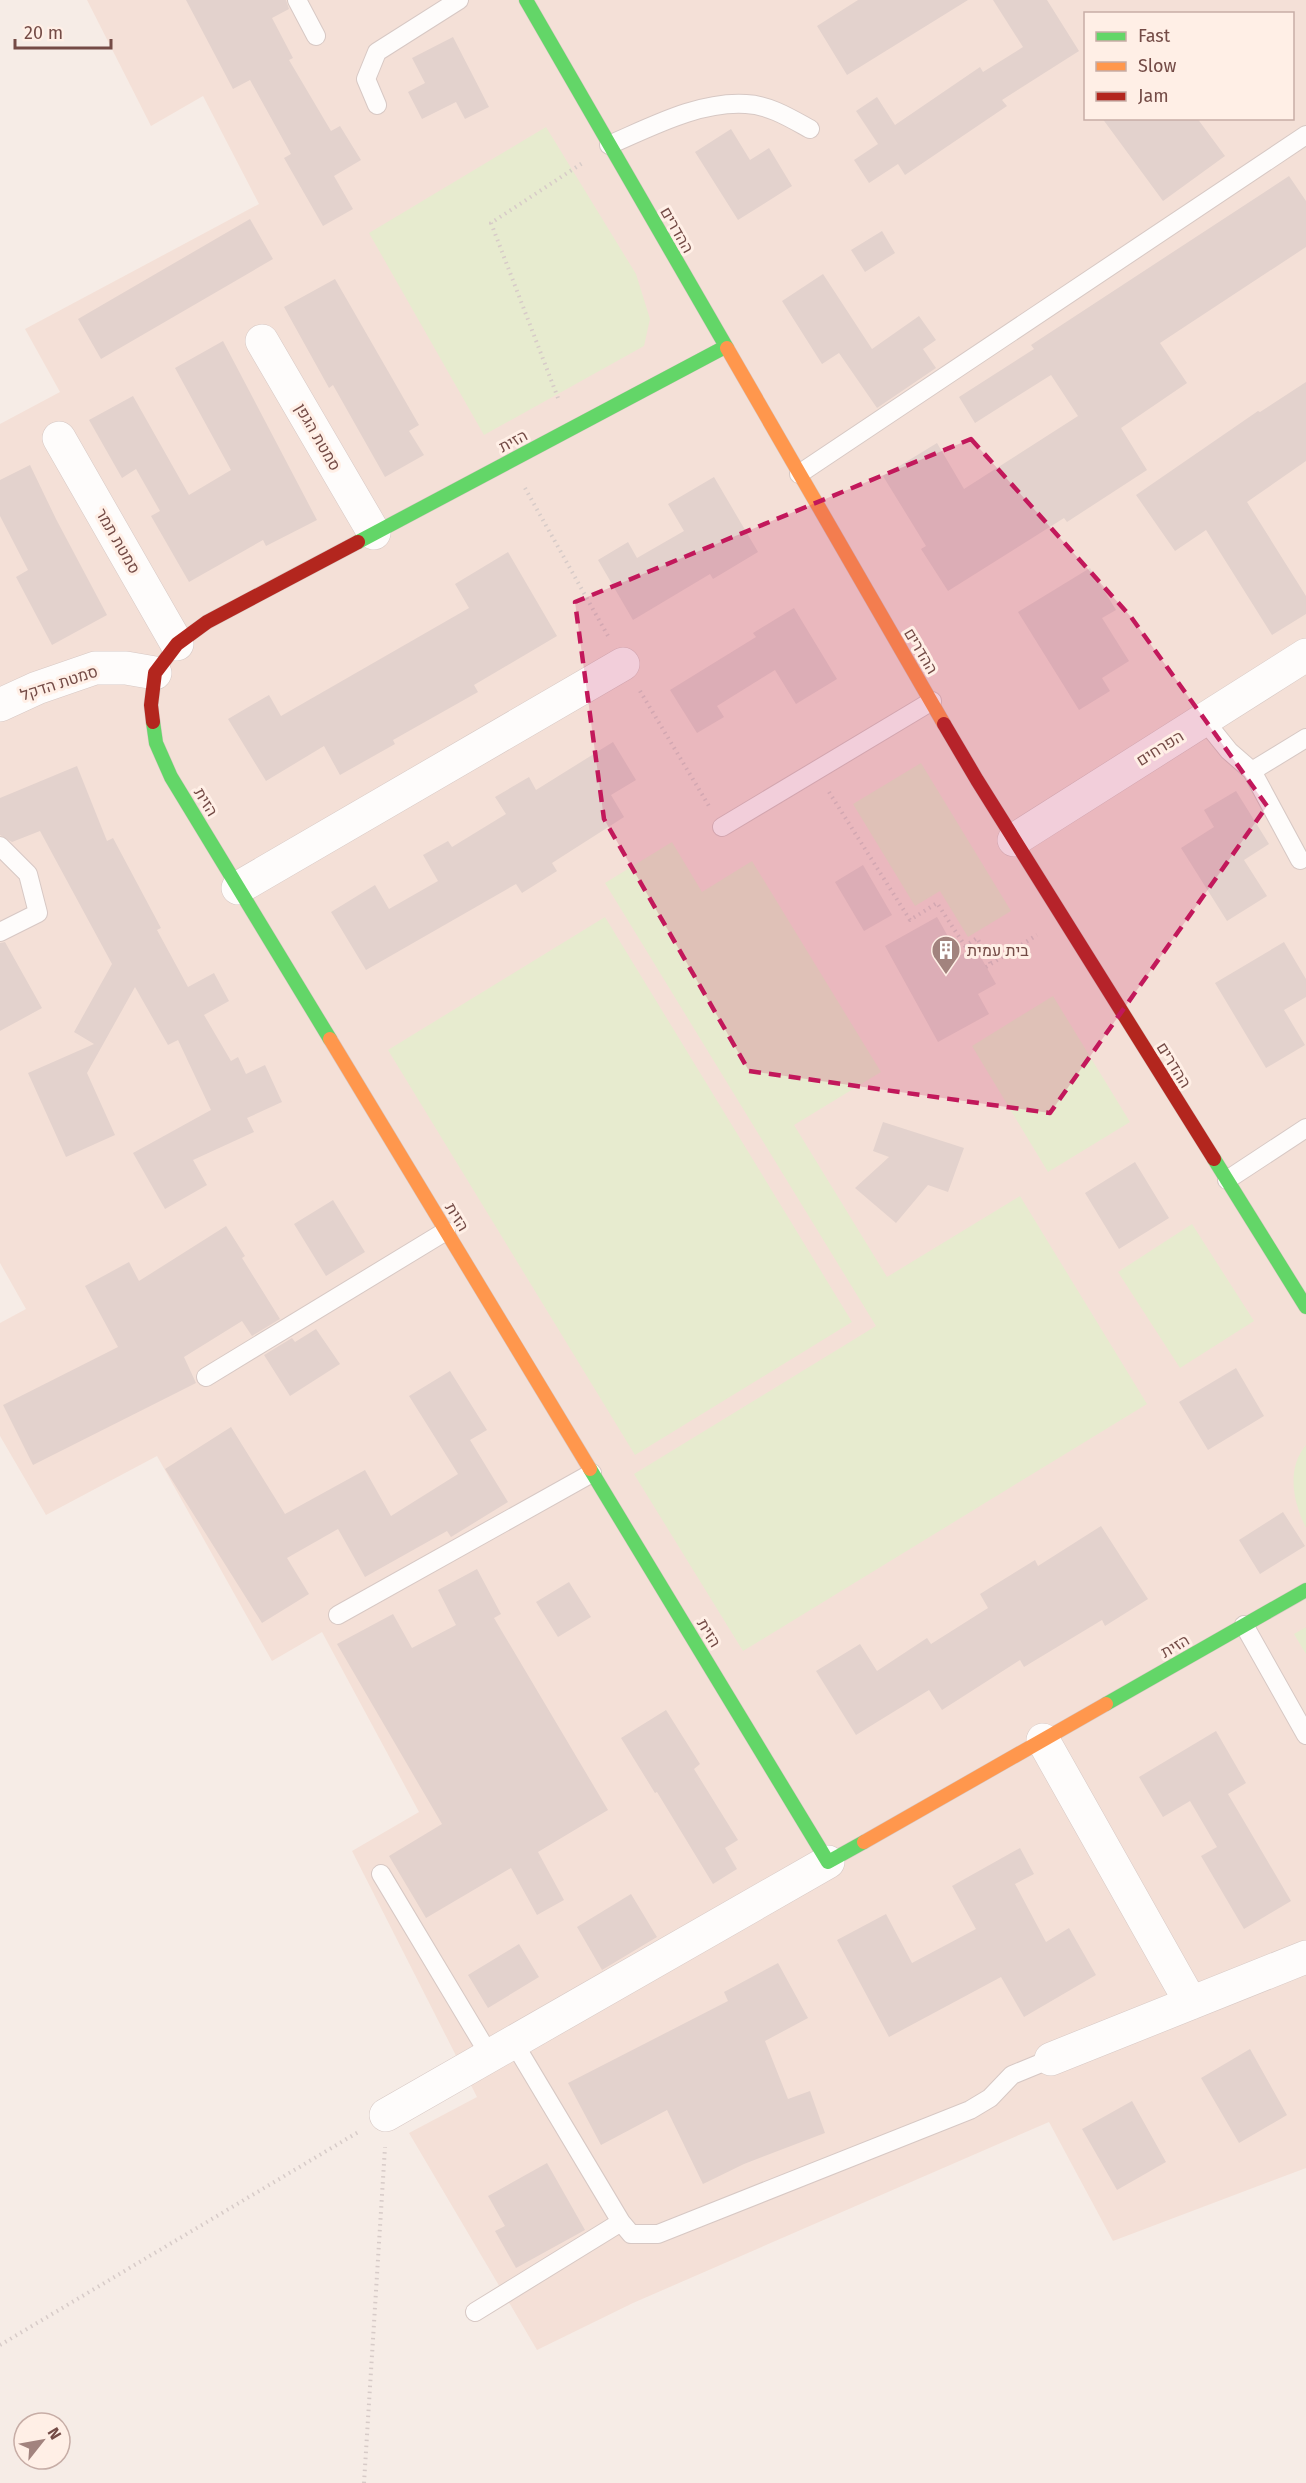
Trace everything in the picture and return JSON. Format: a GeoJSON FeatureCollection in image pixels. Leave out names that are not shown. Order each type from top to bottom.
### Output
{"type":"FeatureCollection","features":[{"type":"Feature","properties":{"kind":"street","name":"ההדרים"},"geometry":{"type":"LineString","coordinates":[[526,0],[799,474],[1014,840],[1306,1307]]}},
{"type":"Feature","properties":{"kind":"street","name":"סמטת הגפן"},"geometry":{"type":"LineString","coordinates":[[262,341],[374,533]]}},
{"type":"Feature","properties":{"kind":"street","name":"הזית"},"geometry":{"type":"LineString","coordinates":[[726,347],[207,622],[177,644],[155,673],[151,705],[156,743],[171,777],[828,1862],[1306,1590]]}},
{"type":"Feature","properties":{"kind":"street","name":"סמטת תמר"},"geometry":{"type":"LineString","coordinates":[[59,438],[177,644]]}},
{"type":"Feature","properties":{"kind":"street","name":"הפרחים"},"geometry":{"type":"LineString","coordinates":[[1014,840],[1306,655]]}},
{"type":"Feature","properties":{"kind":"street"},"geometry":{"type":"LineString","coordinates":[[238,888],[623,664]]}},
{"type":"Feature","properties":{"kind":"street","name":"סמטת הדקל"},"geometry":{"type":"LineString","coordinates":[[0,705],[37,688],[95,668],[126,668],[155,673]]}},
{"type":"Feature","properties":{"kind":"street"},"geometry":{"type":"LineString","coordinates":[[1043,1740],[1191,2003]]}},
{"type":"Feature","properties":{"kind":"street"},"geometry":{"type":"LineString","coordinates":[[387,2115],[828,1862]]}},
{"type":"Feature","properties":{"kind":"street"},"geometry":{"type":"LineString","coordinates":[[1051,2059],[1306,1957]]}},
{"type":"Feature","properties":{"kind":"lane"},"geometry":{"type":"LineString","coordinates":[[297,0],[316,36]]}},
{"type":"Feature","properties":{"kind":"lane"},"geometry":{"type":"LineString","coordinates":[[378,105],[366,78],[377,52],[459,0]]}},
{"type":"Feature","properties":{"kind":"lane"},"geometry":{"type":"LineString","coordinates":[[609,145],[673,118],[709,107],[746,104],[777,112],[810,129]]}},
{"type":"Feature","properties":{"kind":"lane"},"geometry":{"type":"LineString","coordinates":[[799,474],[1306,135]]}},
{"type":"Feature","properties":{"kind":"lane"},"geometry":{"type":"LineString","coordinates":[[722,827],[932,702]]}},
{"type":"Feature","properties":{"kind":"lane"},"geometry":{"type":"LineString","coordinates":[[1204,720],[1229,752],[1252,771],[1300,860]]}},
{"type":"Feature","properties":{"kind":"lane"},"geometry":{"type":"LineString","coordinates":[[1252,771],[1306,738]]}},
{"type":"Feature","properties":{"kind":"lane"},"geometry":{"type":"LineString","coordinates":[[0,846],[28,874],[38,913],[0,933]]}},
{"type":"Feature","properties":{"kind":"lane"},"geometry":{"type":"LineString","coordinates":[[1227,1180],[1306,1128]]}},
{"type":"Feature","properties":{"kind":"lane"},"geometry":{"type":"LineString","coordinates":[[206,1377],[446,1231]]}},
{"type":"Feature","properties":{"kind":"lane"},"geometry":{"type":"LineString","coordinates":[[338,1615],[592,1473]]}},
{"type":"Feature","properties":{"kind":"lane"},"geometry":{"type":"LineString","coordinates":[[1244,1625],[1306,1735]]}},
{"type":"Feature","properties":{"kind":"lane"},"geometry":{"type":"LineString","coordinates":[[381,1874],[631,2234],[658,2234],[970,2110],[990,2098],[1012,2075],[1051,2059]]}},
{"type":"Feature","properties":{"kind":"lane"},"geometry":{"type":"LineString","coordinates":[[475,2312],[621,2222]]}},
{"type":"Feature","properties":{"kind":"path"},"geometry":{"type":"LineString","coordinates":[[570,429],[491,223],[609,145]]}},
{"type":"Feature","properties":{"kind":"path"},"geometry":{"type":"LineString","coordinates":[[816,771],[910,920],[937,903],[965,945],[977,938],[991,964]]}},
{"type":"Feature","properties":{"kind":"path"},"geometry":{"type":"LineString","coordinates":[[986,967],[1063,919]]}},
{"type":"Feature","properties":{"kind":"path"},"geometry":{"type":"LineString","coordinates":[[0,2345],[387,2115]]}},
{"type":"Feature","properties":{"kind":"path"},"geometry":{"type":"LineString","coordinates":[[364,2483],[387,2115]]}},
{"type":"Feature","properties":{"kind":"highlighted area"},"geometry":{"type":"Polygon","coordinates":[[[971,439],[1131,617],[1267,806],[1050,1113],[749,1071],[604,819],[575,602],[971,439]]]}},
{"type":"Feature","properties":{"kind":"shaded area"},"geometry":{"type":"Polygon","coordinates":[[[87,0],[1306,0],[1306,2168],[1113,2241],[1049,2122],[633,2303],[537,2350],[409,2133],[477,2097],[352,1851],[419,1812],[322,1632],[272,1661],[157,1456],[46,1515],[0,1436],[0,1323],[26,1309],[0,1263],[0,424],[60,392],[25,329],[259,204],[203,96],[151,126],[87,0]]]}},
{"type":"Feature","properties":{"kind":"green space"},"geometry":{"type":"Polygon","coordinates":[[[546,127],[636,274],[650,319],[644,346],[484,435],[369,233],[546,127]]]}},
{"type":"Feature","properties":{"kind":"green space"},"geometry":{"type":"Polygon","coordinates":[[[921,763],[1011,911],[968,937],[940,891],[915,906],[853,804],[921,763]]]}},
{"type":"Feature","properties":{"kind":"green space"},"geometry":{"type":"Polygon","coordinates":[[[672,842],[702,892],[752,861],[881,1072],[794,1125],[887,1277],[1020,1196],[1147,1404],[743,1651],[634,1474],[876,1326],[605,883],[672,842]]]}},
{"type":"Feature","properties":{"kind":"green space"},"geometry":{"type":"Polygon","coordinates":[[[605,917],[852,1322],[635,1455],[388,1050],[605,917]]]}},
{"type":"Feature","properties":{"kind":"green space"},"geometry":{"type":"Polygon","coordinates":[[[1053,996],[1130,1122],[1048,1172],[972,1046],[1053,996]]]}},
{"type":"Feature","properties":{"kind":"green space"},"geometry":{"type":"Polygon","coordinates":[[[1192,1224],[1254,1321],[1180,1368],[1118,1272],[1192,1224]]]}},
{"type":"Feature","properties":{"kind":"green space"},"geometry":{"type":"Polygon","coordinates":[[[1306,1445],[1306,1528],[1295,1497],[1294,1475],[1300,1454],[1306,1445]]]}},
{"type":"Feature","properties":{"kind":"green space"},"geometry":{"type":"Polygon","coordinates":[[[1306,1627],[1306,1654],[1294,1634],[1306,1627]]]}},
{"type":"Feature","properties":{"kind":"building"},"geometry":{"type":"Polygon","coordinates":[[[186,0],[286,0],[289,9],[272,18],[293,58],[289,60],[331,131],[340,126],[361,160],[334,176],[353,209],[323,226],[284,158],[291,154],[250,80],[233,89],[186,0]]]}},
{"type":"Feature","properties":{"kind":"building"},"geometry":{"type":"Polygon","coordinates":[[[858,0],[968,0],[847,75],[817,26],[858,0]]]}},
{"type":"Feature","properties":{"kind":"building"},"geometry":{"type":"Polygon","coordinates":[[[993,0],[1047,0],[1079,51],[1002,100],[1007,106],[905,175],[898,164],[869,183],[854,160],[878,144],[856,111],[877,97],[895,125],[980,67],[983,72],[1023,47],[993,0]]]}},
{"type":"Feature","properties":{"kind":"building"},"geometry":{"type":"Polygon","coordinates":[[[453,37],[489,107],[465,119],[456,102],[422,119],[408,92],[425,83],[412,58],[453,37]]]}},
{"type":"Feature","properties":{"kind":"building"},"geometry":{"type":"Polygon","coordinates":[[[1103,120],[1198,120],[1225,156],[1163,201],[1103,120]]]}},
{"type":"Feature","properties":{"kind":"building"},"geometry":{"type":"Polygon","coordinates":[[[731,129],[750,160],[769,148],[792,186],[738,220],[695,152],[731,129]]]}},
{"type":"Feature","properties":{"kind":"building"},"geometry":{"type":"Polygon","coordinates":[[[1289,176],[1306,201],[1306,247],[1160,343],[1187,383],[1121,428],[1147,470],[1067,522],[1064,518],[948,591],[921,549],[926,546],[883,476],[937,443],[964,489],[1078,416],[1051,375],[975,423],[959,397],[1034,349],[1031,345],[1289,176]]]}},
{"type":"Feature","properties":{"kind":"building"},"geometry":{"type":"Polygon","coordinates":[[[250,219],[273,259],[101,359],[78,319],[250,219]]]}},
{"type":"Feature","properties":{"kind":"building"},"geometry":{"type":"Polygon","coordinates":[[[882,231],[895,253],[865,272],[851,250],[882,231]]]}},
{"type":"Feature","properties":{"kind":"building"},"geometry":{"type":"Polygon","coordinates":[[[823,274],[872,349],[919,316],[936,340],[923,349],[936,368],[877,408],[839,353],[822,364],[782,301],[823,274]]]}},
{"type":"Feature","properties":{"kind":"building"},"geometry":{"type":"Polygon","coordinates":[[[335,279],[419,425],[409,431],[424,455],[385,477],[333,385],[329,388],[284,307],[335,279]]]}},
{"type":"Feature","properties":{"kind":"building"},"geometry":{"type":"Polygon","coordinates":[[[223,341],[317,520],[266,546],[263,540],[189,582],[151,516],[160,511],[136,469],[122,478],[89,420],[133,396],[189,495],[231,470],[175,368],[223,341]]]}},
{"type":"Feature","properties":{"kind":"building"},"geometry":{"type":"Polygon","coordinates":[[[1306,382],[1306,461],[1247,502],[1306,596],[1306,614],[1272,635],[1206,530],[1175,551],[1136,495],[1258,411],[1260,412],[1306,382]]]}},
{"type":"Feature","properties":{"kind":"building"},"geometry":{"type":"Polygon","coordinates":[[[30,465],[107,615],[52,645],[16,577],[28,570],[0,516],[0,480],[30,465]]]}},
{"type":"Feature","properties":{"kind":"building"},"geometry":{"type":"Polygon","coordinates":[[[714,477],[758,552],[713,579],[710,574],[633,620],[598,560],[628,542],[637,558],[684,531],[668,504],[714,477]]]}},
{"type":"Feature","properties":{"kind":"building"},"geometry":{"type":"Polygon","coordinates":[[[508,552],[557,636],[474,685],[478,692],[393,740],[395,744],[340,775],[324,746],[266,781],[228,719],[269,695],[281,716],[469,608],[455,584],[508,552]]]}},
{"type":"Feature","properties":{"kind":"building"},"geometry":{"type":"Polygon","coordinates":[[[1090,568],[1116,610],[1102,618],[1129,661],[1102,678],[1110,691],[1079,710],[1018,612],[1090,568]]]}},
{"type":"Feature","properties":{"kind":"building"},"geometry":{"type":"Polygon","coordinates":[[[794,608],[837,679],[796,704],[775,670],[717,706],[724,717],[697,733],[670,690],[756,637],[753,633],[794,608]]]}},
{"type":"Feature","properties":{"kind":"building"},"geometry":{"type":"Polygon","coordinates":[[[613,742],[636,780],[611,795],[624,817],[552,863],[557,871],[522,893],[516,884],[366,970],[331,912],[375,885],[389,909],[438,881],[423,855],[448,841],[452,847],[506,814],[495,797],[529,777],[536,790],[613,742]]]}},
{"type":"Feature","properties":{"kind":"building"},"geometry":{"type":"Polygon","coordinates":[[[77,766],[107,841],[113,838],[161,928],[157,930],[188,987],[214,973],[229,1001],[204,1015],[231,1061],[238,1057],[246,1074],[265,1065],[282,1102],[247,1118],[254,1132],[193,1160],[207,1185],[165,1209],[133,1153],[211,1110],[178,1040],[168,1045],[135,987],[87,1073],[115,1135],[66,1157],[28,1073],[94,1044],[74,1032],[112,964],[40,831],[12,842],[0,835],[0,798],[77,766]]]}},
{"type":"Feature","properties":{"kind":"building"},"geometry":{"type":"Polygon","coordinates":[[[1236,791],[1269,844],[1244,860],[1267,896],[1227,921],[1181,848],[1214,827],[1204,810],[1236,791]]]}},
{"type":"Feature","properties":{"kind":"building"},"geometry":{"type":"Polygon","coordinates":[[[863,865],[892,915],[864,931],[835,882],[863,865]]]}},
{"type":"Feature","properties":{"kind":"building","name":"בית עמית"},"geometry":{"type":"Polygon","coordinates":[[[937,917],[959,956],[975,947],[996,984],[978,994],[989,1014],[938,1042],[885,946],[937,917]]]}},
{"type":"Feature","properties":{"kind":"building"},"geometry":{"type":"Polygon","coordinates":[[[5,942],[42,1008],[0,1031],[0,943],[5,942]]]}},
{"type":"Feature","properties":{"kind":"building"},"geometry":{"type":"Polygon","coordinates":[[[1284,942],[1306,979],[1306,997],[1284,1010],[1305,1045],[1266,1068],[1215,983],[1284,942]]]}},
{"type":"Feature","properties":{"kind":"building"},"geometry":{"type":"Polygon","coordinates":[[[883,1122],[964,1148],[948,1192],[928,1185],[896,1223],[855,1188],[889,1157],[873,1151],[883,1122]]]}},
{"type":"Feature","properties":{"kind":"building"},"geometry":{"type":"Polygon","coordinates":[[[1135,1162],[1169,1218],[1119,1249],[1085,1193],[1135,1162]]]}},
{"type":"Feature","properties":{"kind":"building"},"geometry":{"type":"Polygon","coordinates":[[[333,1200],[365,1252],[326,1276],[294,1224],[333,1200]]]}},
{"type":"Feature","properties":{"kind":"building"},"geometry":{"type":"Polygon","coordinates":[[[226,1226],[245,1256],[242,1258],[280,1319],[252,1336],[242,1321],[184,1357],[196,1383],[33,1465],[3,1405],[118,1347],[85,1286],[129,1262],[139,1281],[226,1226]]]}},
{"type":"Feature","properties":{"kind":"building"},"geometry":{"type":"Polygon","coordinates":[[[316,1329],[340,1364],[290,1396],[264,1355],[292,1338],[295,1342],[316,1329]]]}},
{"type":"Feature","properties":{"kind":"building"},"geometry":{"type":"Polygon","coordinates":[[[1236,1368],[1264,1416],[1208,1450],[1179,1402],[1236,1368]]]}},
{"type":"Feature","properties":{"kind":"building"},"geometry":{"type":"Polygon","coordinates":[[[450,1371],[487,1430],[470,1440],[508,1502],[451,1537],[447,1531],[365,1577],[338,1529],[287,1558],[309,1594],[262,1623],[165,1469],[231,1427],[285,1514],[365,1470],[391,1516],[458,1474],[409,1396],[450,1371]]]}},
{"type":"Feature","properties":{"kind":"building"},"geometry":{"type":"Polygon","coordinates":[[[1283,1512],[1305,1546],[1260,1574],[1239,1540],[1283,1512]]]}},
{"type":"Feature","properties":{"kind":"building"},"geometry":{"type":"Polygon","coordinates":[[[1101,1526],[1148,1599],[1105,1626],[1102,1620],[1024,1667],[1020,1660],[942,1710],[929,1690],[856,1735],[816,1671],[860,1644],[877,1671],[927,1638],[931,1644],[988,1608],[980,1594],[1035,1560],[1038,1566],[1101,1526]]]}},
{"type":"Feature","properties":{"kind":"building"},"geometry":{"type":"Polygon","coordinates":[[[477,1569],[501,1614],[494,1618],[608,1810],[538,1852],[564,1900],[537,1915],[511,1868],[426,1918],[389,1856],[442,1824],[337,1644],[393,1614],[412,1648],[456,1625],[438,1590],[477,1569]]]}},
{"type":"Feature","properties":{"kind":"building"},"geometry":{"type":"Polygon","coordinates":[[[569,1582],[591,1617],[558,1637],[536,1602],[569,1582]]]}},
{"type":"Feature","properties":{"kind":"building"},"geometry":{"type":"Polygon","coordinates":[[[666,1710],[700,1764],[694,1769],[738,1840],[725,1848],[737,1869],[713,1884],[621,1738],[666,1710]]]}},
{"type":"Feature","properties":{"kind":"building"},"geometry":{"type":"Polygon","coordinates":[[[1216,1731],[1246,1783],[1228,1794],[1291,1901],[1244,1929],[1201,1856],[1217,1847],[1190,1801],[1163,1817],[1139,1777],[1216,1731]]]}},
{"type":"Feature","properties":{"kind":"building"},"geometry":{"type":"Polygon","coordinates":[[[1020,1848],[1034,1874],[1015,1884],[1046,1942],[1069,1928],[1096,1975],[1024,2017],[1001,1977],[889,2037],[837,1940],[886,1914],[912,1963],[976,1929],[952,1886],[1020,1848]]]}},
{"type":"Feature","properties":{"kind":"building"},"geometry":{"type":"Polygon","coordinates":[[[631,1894],[657,1937],[602,1970],[577,1927],[631,1894]]]}},
{"type":"Feature","properties":{"kind":"building"},"geometry":{"type":"Polygon","coordinates":[[[519,1944],[539,1977],[488,2008],[468,1975],[519,1944]]]}},
{"type":"Feature","properties":{"kind":"building"},"geometry":{"type":"Polygon","coordinates":[[[778,1963],[808,2018],[765,2041],[788,2099],[810,2091],[825,2133],[744,2164],[703,2184],[667,2110],[601,2145],[568,2083],[728,2001],[724,1992],[778,1963]]]}},
{"type":"Feature","properties":{"kind":"building"},"geometry":{"type":"Polygon","coordinates":[[[1250,2049],[1287,2115],[1239,2143],[1201,2078],[1250,2049]]]}},
{"type":"Feature","properties":{"kind":"building"},"geometry":{"type":"Polygon","coordinates":[[[1132,2101],[1166,2162],[1117,2190],[1082,2129],[1132,2101]]]}},
{"type":"Feature","properties":{"kind":"building"},"geometry":{"type":"Polygon","coordinates":[[[547,2163],[585,2230],[516,2268],[495,2231],[505,2226],[488,2196],[547,2163]]]}},
{"type":"Feature","properties":{"kind":"traffic: fast"},"geometry":{"type":"LineString","coordinates":[[526,0],[727,348]]}},
{"type":"Feature","properties":{"kind":"traffic: fast"},"geometry":{"type":"LineString","coordinates":[[358,542],[725,347]]}},
{"type":"Feature","properties":{"kind":"traffic: fast"},"geometry":{"type":"LineString","coordinates":[[153,722],[156,743],[171,777],[330,1039]]}},
{"type":"Feature","properties":{"kind":"traffic: fast"},"geometry":{"type":"LineString","coordinates":[[1214,1159],[1306,1307]]}},
{"type":"Feature","properties":{"kind":"traffic: fast"},"geometry":{"type":"LineString","coordinates":[[590,1469],[828,1862],[864,1842]]}},
{"type":"Feature","properties":{"kind":"traffic: fast"},"geometry":{"type":"LineString","coordinates":[[1106,1704],[1306,1590]]}},
{"type":"Feature","properties":{"kind":"traffic: slow"},"geometry":{"type":"LineString","coordinates":[[727,348],[944,724]]}},
{"type":"Feature","properties":{"kind":"traffic: slow"},"geometry":{"type":"LineString","coordinates":[[330,1039],[590,1469]]}},
{"type":"Feature","properties":{"kind":"traffic: slow"},"geometry":{"type":"LineString","coordinates":[[864,1842],[1106,1704]]}},
{"type":"Feature","properties":{"kind":"traffic: jam"},"geometry":{"type":"LineString","coordinates":[[153,722],[151,705],[155,673],[177,644],[207,622],[358,542]]}},
{"type":"Feature","properties":{"kind":"traffic: jam"},"geometry":{"type":"LineString","coordinates":[[944,724],[1214,1159]]}},
{"type":"Feature","properties":{"kind":"place","name":"בית עמית"},"geometry":{"type":"Point","coordinates":[946,976]}}]}
